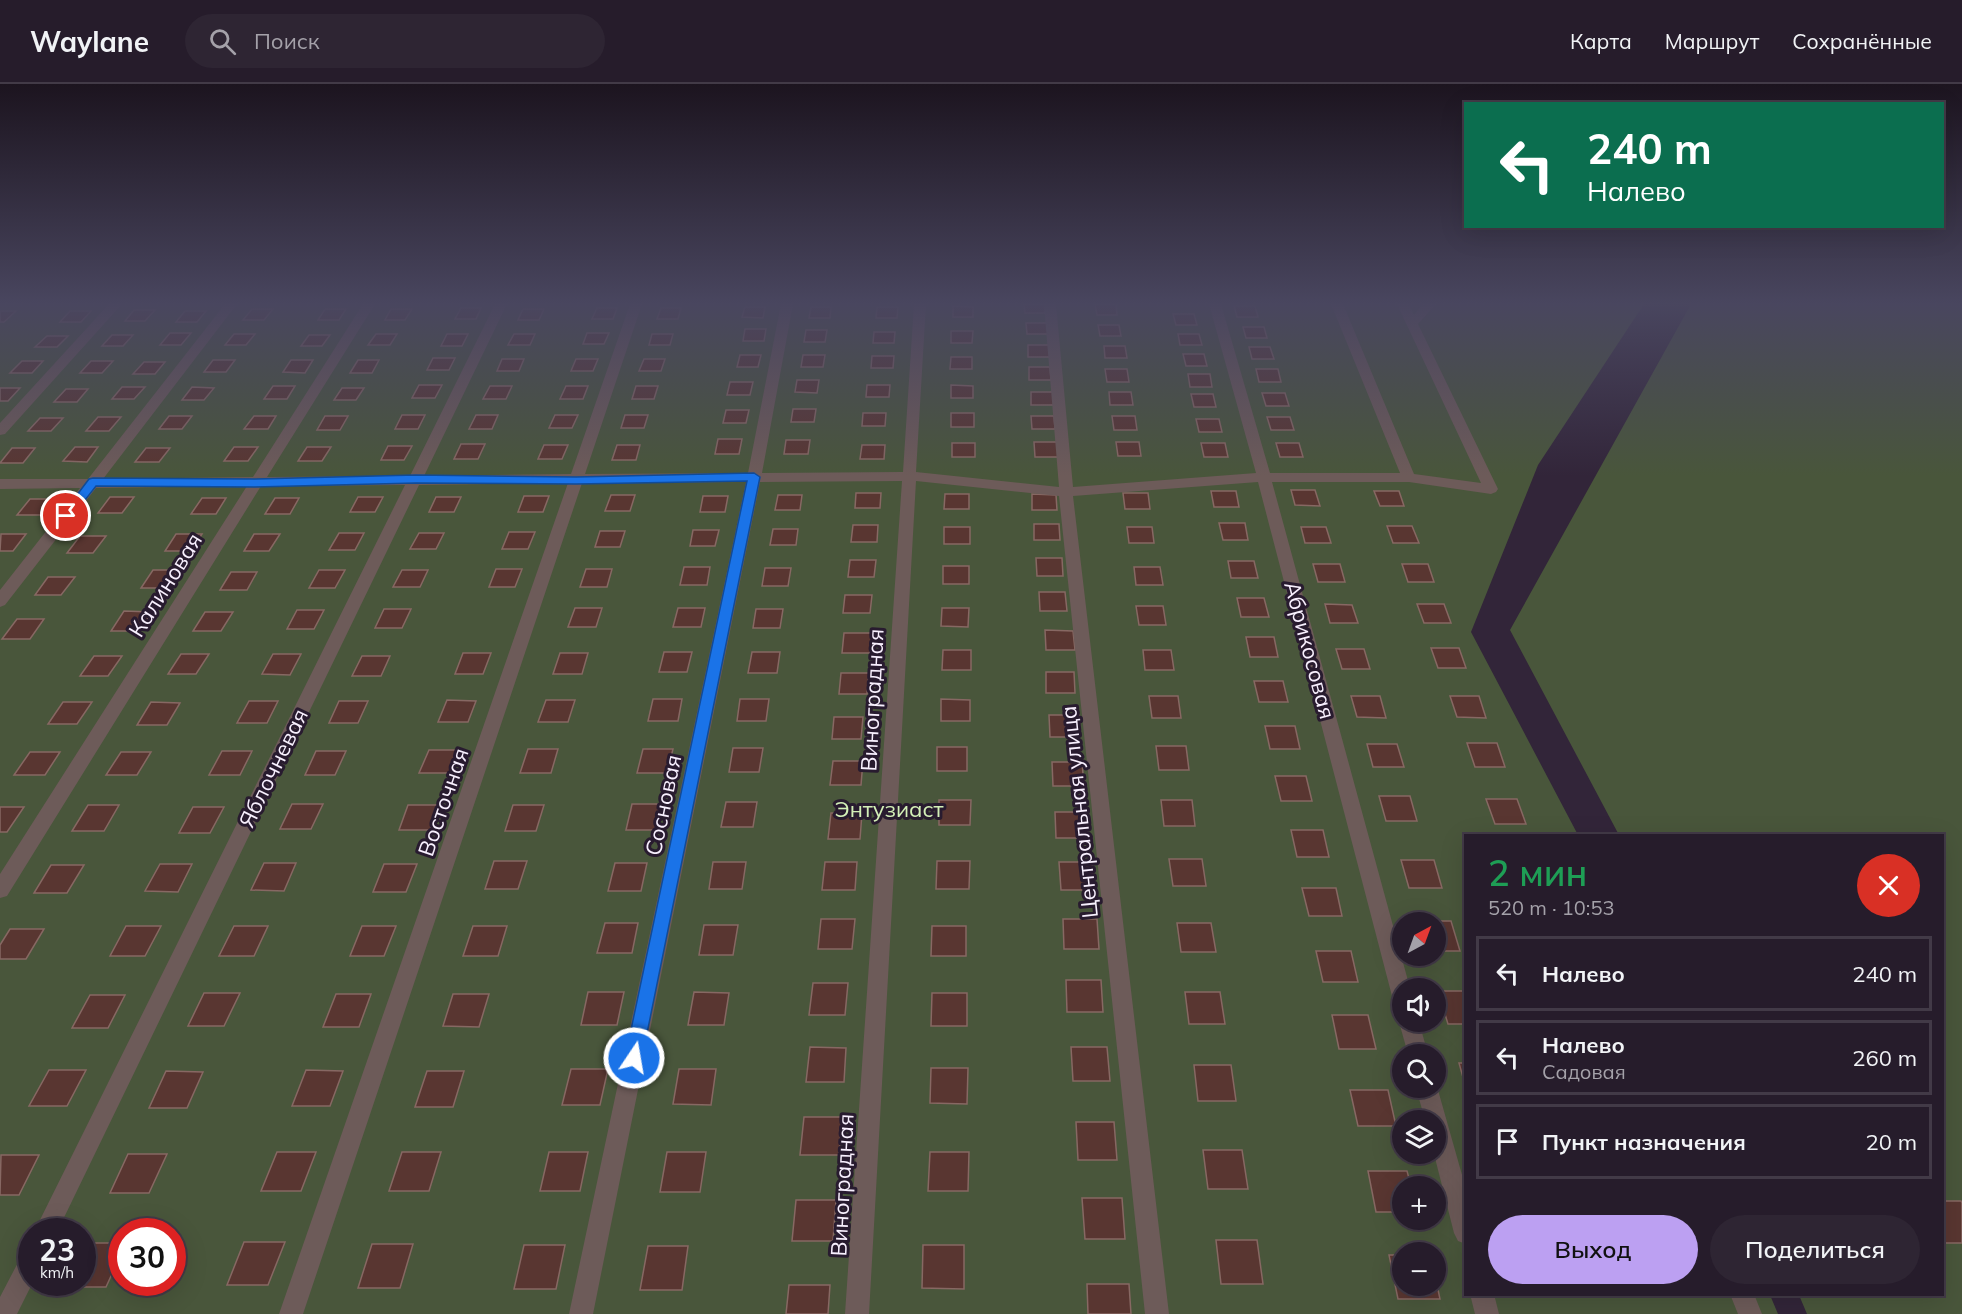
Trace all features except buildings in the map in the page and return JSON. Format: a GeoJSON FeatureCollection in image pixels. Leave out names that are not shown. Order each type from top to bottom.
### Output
{"type":"FeatureCollection","features":[{"type":"Feature","properties":{"kind":"street"},"geometry":{"type":"LineString","coordinates":[[0,431],[64,361]]}},
{"type":"Feature","properties":{"kind":"street"},"geometry":{"type":"LineString","coordinates":[[0,601],[186,361]]}},
{"type":"Feature","properties":{"kind":"street","name":"Калиновая"},"geometry":{"type":"LineString","coordinates":[[0,890],[332,361]]}},
{"type":"Feature","properties":{"kind":"street","name":"Яблочневая"},"geometry":{"type":"LineString","coordinates":[[52,1218],[473,361]]}},
{"type":"Feature","properties":{"kind":"street","name":"Восточная"},"geometry":{"type":"LineString","coordinates":[[291,1314],[616,361]]}},
{"type":"Feature","properties":{"kind":"street","name":"Сосновая"},"geometry":{"type":"LineString","coordinates":[[581,1314],[776,361]]}},
{"type":"Feature","properties":{"kind":"street","name":"Виноградная"},"geometry":{"type":"LineString","coordinates":[[857,1314],[916,361]]}},
{"type":"Feature","properties":{"kind":"street","name":"Центральная улица"},"geometry":{"type":"LineString","coordinates":[[1055,361],[1066,492],[1157,1314]]}},
{"type":"Feature","properties":{"kind":"street","name":"Абрикосовая"},"geometry":{"type":"LineString","coordinates":[[1231,361],[1397,978]]}},
{"type":"Feature","properties":{"kind":"street"},"geometry":{"type":"LineString","coordinates":[[1361,361],[1409,478]]}},
{"type":"Feature","properties":{"kind":"street"},"geometry":{"type":"LineString","coordinates":[[0,484],[908,476],[1066,492],[1264,477],[1409,478],[1491,489],[1430,361]]}},
{"type":"Feature","properties":{"kind":"street"},"geometry":{"type":"LineString","coordinates":[[1430,1098],[1464,1226]]}},
{"type":"Feature","properties":{"kind":"street"},"geometry":{"type":"LineString","coordinates":[[4,1314],[18,1286]]}},
{"type":"Feature","properties":{"kind":"street"},"geometry":{"type":"LineString","coordinates":[[1482,1296],[1487,1314]]}},
{"type":"Feature","properties":{"kind":"street"},"geometry":{"type":"LineString","coordinates":[[1743,1296],[1749,1314]]}},
{"type":"Feature","properties":{"kind":"green space","name":"Энтузиаст"},"geometry":{"type":"Polygon","coordinates":[[[0,361],[1606,361],[1538,465],[1471,632],[1577,834],[1464,834],[1464,1296],[1770,1296],[1778,1314],[0,1314],[0,361]]]}},
{"type":"Feature","properties":{"kind":"green space"},"geometry":{"type":"Polygon","coordinates":[[[1659,361],[1962,361],[1962,1314],[1807,1314],[1799,1296],[1944,1296],[1944,834],[1618,834],[1510,630],[1659,361]]]}},
{"type":"Feature","properties":{"kind":"route"},"geometry":{"type":"LineString","coordinates":[[66,516],[93,482],[255,483],[416,479],[576,480],[754,477],[634,1058]]}}]}
